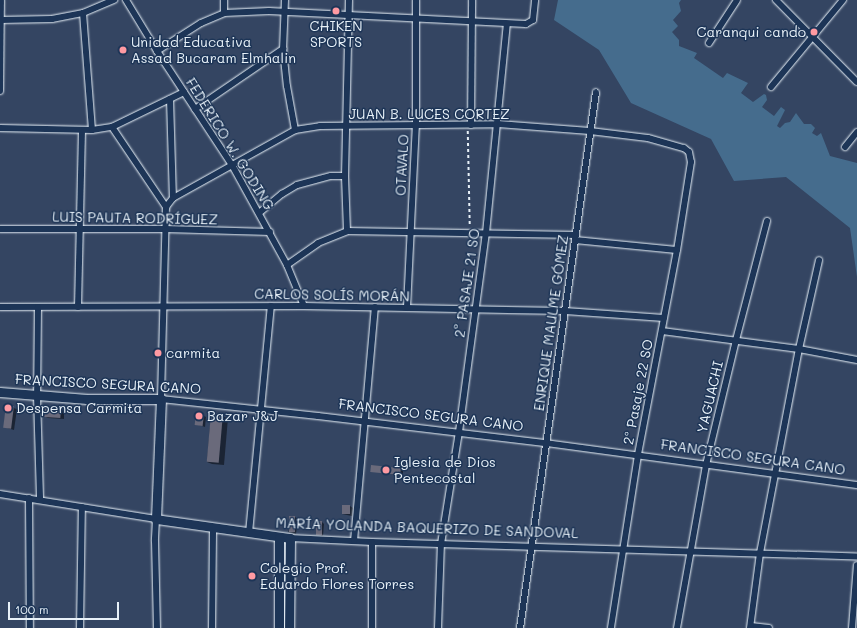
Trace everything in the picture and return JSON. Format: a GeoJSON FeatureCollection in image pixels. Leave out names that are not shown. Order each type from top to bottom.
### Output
{"type":"FeatureCollection","features":[{"type":"Feature","properties":{"kind":"street"},"geometry":{"type":"LineString","coordinates":[[0,91],[1,0]]}},
{"type":"Feature","properties":{"kind":"street"},"geometry":{"type":"LineString","coordinates":[[1,20],[52,19],[83,13],[114,0]]}},
{"type":"Feature","properties":{"kind":"street","name":"FEDERICO W. GODING"},"geometry":{"type":"LineString","coordinates":[[126,0],[157,51],[232,165],[288,265],[304,306]]}},
{"type":"Feature","properties":{"kind":"street"},"geometry":{"type":"LineString","coordinates":[[224,0],[224,13]]}},
{"type":"Feature","properties":{"kind":"street"},"geometry":{"type":"LineString","coordinates":[[284,0],[283,49],[287,86],[295,130]]}},
{"type":"Feature","properties":{"kind":"street"},"geometry":{"type":"LineString","coordinates":[[347,231],[345,176],[349,0]]}},
{"type":"Feature","properties":{"kind":"street","name":"OTAVALO"},"geometry":{"type":"LineString","coordinates":[[406,307],[416,126],[416,0]]}},
{"type":"Feature","properties":{"kind":"street"},"geometry":{"type":"LineString","coordinates":[[469,125],[472,0]]}},
{"type":"Feature","properties":{"kind":"street"},"geometry":{"type":"LineString","coordinates":[[157,51],[201,23],[224,13],[284,12],[526,24],[531,22],[535,0]]}},
{"type":"Feature","properties":{"kind":"street"},"geometry":{"type":"LineString","coordinates":[[709,43],[737,0]]}},
{"type":"Feature","properties":{"kind":"street"},"geometry":{"type":"LineString","coordinates":[[776,0],[857,82]]}},
{"type":"Feature","properties":{"kind":"street"},"geometry":{"type":"LineString","coordinates":[[771,87],[843,0]]}},
{"type":"Feature","properties":{"kind":"street"},"geometry":{"type":"LineString","coordinates":[[83,13],[92,130]]}},
{"type":"Feature","properties":{"kind":"street","name":"2° PASAJE 21 SO"},"geometry":{"type":"LineString","coordinates":[[438,628],[441,544],[459,432],[486,233],[507,24]]}},
{"type":"Feature","properties":{"kind":"street"},"geometry":{"type":"LineString","coordinates":[[195,109],[283,49]]}},
{"type":"Feature","properties":{"kind":"street"},"geometry":{"type":"LineString","coordinates":[[0,128],[92,130],[112,127],[184,92]]}},
{"type":"Feature","properties":{"kind":"street","name":"ENRIQUE MAULME GÓMEZ"},"geometry":{"type":"LineString","coordinates":[[520,628],[596,92]]}},
{"type":"Feature","properties":{"kind":"street"},"geometry":{"type":"LineString","coordinates":[[158,628],[155,541],[161,399],[165,230],[166,207],[173,198],[170,99]]}},
{"type":"Feature","properties":{"kind":"street","name":"JUAN B. LUCES CORTEZ"},"geometry":{"type":"LineString","coordinates":[[173,198],[295,130],[320,126],[498,124],[590,131],[648,138],[684,148],[689,152],[691,162]]}},
{"type":"Feature","properties":{"kind":"street"},"geometry":{"type":"LineString","coordinates":[[112,127],[166,207]]}},
{"type":"Feature","properties":{"kind":"street"},"geometry":{"type":"LineString","coordinates":[[78,307],[82,130]]}},
{"type":"Feature","properties":{"kind":"street"},"geometry":{"type":"LineString","coordinates":[[845,147],[857,132]]}},
{"type":"Feature","properties":{"kind":"street","name":"2º Pasaje 22 SO"},"geometry":{"type":"LineString","coordinates":[[611,628],[638,455],[677,250],[691,162]]}},
{"type":"Feature","properties":{"kind":"street"},"geometry":{"type":"LineString","coordinates":[[259,213],[282,194],[297,185],[330,176],[345,176]]}},
{"type":"Feature","properties":{"kind":"street","name":"YAGUACHI"},"geometry":{"type":"LineString","coordinates":[[677,628],[706,465],[767,220]]}},
{"type":"Feature","properties":{"kind":"street","name":"LUIS PAUTA RODRÍGUEZ"},"geometry":{"type":"LineString","coordinates":[[0,229],[270,232]]}},
{"type":"Feature","properties":{"kind":"street"},"geometry":{"type":"LineString","coordinates":[[288,265],[318,243],[347,231],[486,233],[575,238],[677,250]]}},
{"type":"Feature","properties":{"kind":"street"},"geometry":{"type":"LineString","coordinates":[[769,628],[751,627],[760,553],[799,349],[819,260]]}},
{"type":"Feature","properties":{"kind":"street","name":"CARLOS SOLÍS MORÁN"},"geometry":{"type":"LineString","coordinates":[[0,307],[164,305],[406,307],[565,310],[664,318]]}},
{"type":"Feature","properties":{"kind":"street"},"geometry":{"type":"LineString","coordinates":[[249,533],[270,306]]}},
{"type":"Feature","properties":{"kind":"street"},"geometry":{"type":"LineString","coordinates":[[38,307],[37,396],[40,500]]}},
{"type":"Feature","properties":{"kind":"street"},"geometry":{"type":"LineString","coordinates":[[354,542],[376,307]]}},
{"type":"Feature","properties":{"kind":"street"},"geometry":{"type":"LineString","coordinates":[[662,331],[799,349],[857,360]]}},
{"type":"Feature","properties":{"kind":"street","name":"FRANCISCO SEGURA CANO"},"geometry":{"type":"LineString","coordinates":[[0,392],[37,396],[161,399],[261,409],[546,443],[857,485]]}},
{"type":"Feature","properties":{"kind":"street","name":"MARÍA YOLANDA BAQUERIZO DE SANDOVAL"},"geometry":{"type":"LineString","coordinates":[[0,494],[279,538],[354,542],[857,556]]}},
{"type":"Feature","properties":{"kind":"street"},"geometry":{"type":"LineString","coordinates":[[29,498],[30,628]]}},
{"type":"Feature","properties":{"kind":"street"},"geometry":{"type":"LineString","coordinates":[[80,628],[82,507]]}},
{"type":"Feature","properties":{"kind":"street"},"geometry":{"type":"LineString","coordinates":[[212,628],[213,528]]}},
{"type":"Feature","properties":{"kind":"street"},"geometry":{"type":"LineString","coordinates":[[279,538],[279,628]]}},
{"type":"Feature","properties":{"kind":"street"},"geometry":{"type":"LineString","coordinates":[[289,628],[290,538]]}},
{"type":"Feature","properties":{"kind":"street"},"geometry":{"type":"LineString","coordinates":[[372,542],[372,628]]}},
{"type":"Feature","properties":{"kind":"street"},"geometry":{"type":"LineString","coordinates":[[852,628],[857,565]]}},
{"type":"Feature","properties":{"kind":"path"},"geometry":{"type":"LineString","coordinates":[[469,125],[470,233]]}},
{"type":"Feature","properties":{"kind":"water"},"geometry":{"type":"Polygon","coordinates":[[[558,0],[681,0],[679,3],[681,11],[673,20],[678,26],[672,32],[679,40],[679,46],[697,53],[694,58],[723,78],[727,73],[748,83],[741,93],[753,102],[764,94],[766,95],[767,100],[762,107],[774,116],[781,107],[785,110],[777,126],[780,128],[785,123],[790,122],[796,113],[804,124],[811,124],[815,128],[812,133],[817,136],[821,133],[830,156],[857,163],[857,277],[850,228],[786,177],[734,181],[711,139],[631,103],[599,50],[554,20],[558,0]]]}},
{"type":"Feature","properties":{"kind":"building"},"geometry":{"type":"Polygon","coordinates":[[[6,405],[14,406],[11,429],[3,428],[6,405]]]}},
{"type":"Feature","properties":{"kind":"building"},"geometry":{"type":"Polygon","coordinates":[[[45,408],[61,409],[60,418],[44,417],[45,408]]]}},
{"type":"Feature","properties":{"kind":"building"},"geometry":{"type":"Polygon","coordinates":[[[211,413],[223,414],[219,463],[207,462],[211,413]]]}},
{"type":"Feature","properties":{"kind":"building"},"geometry":{"type":"Polygon","coordinates":[[[196,414],[204,415],[203,426],[195,425],[196,414]]]}},
{"type":"Feature","properties":{"kind":"building","name":"Iglesia de Dios Pentecostal"},"geometry":{"type":"Polygon","coordinates":[[[371,465],[401,468],[400,475],[370,472],[371,465]]]}},
{"type":"Feature","properties":{"kind":"building"},"geometry":{"type":"Polygon","coordinates":[[[342,505],[350,505],[350,514],[342,514],[342,505]]]}},
{"type":"Feature","properties":{"kind":"building"},"geometry":{"type":"Polygon","coordinates":[[[289,516],[295,516],[295,532],[289,532],[289,516]]]}},
{"type":"Feature","properties":{"kind":"building"},"geometry":{"type":"Polygon","coordinates":[[[316,521],[322,521],[322,535],[316,535],[316,521]]]}},
{"type":"Feature","properties":{"kind":"place","name":"CHIKEN SPORTS"},"geometry":{"type":"Point","coordinates":[336,11]}},
{"type":"Feature","properties":{"kind":"place","name":"Caranqui cando"},"geometry":{"type":"Point","coordinates":[814,32]}},
{"type":"Feature","properties":{"kind":"place","name":"Unidad Educativa Assad Bucaram Elmhalin"},"geometry":{"type":"Point","coordinates":[123,50]}},
{"type":"Feature","properties":{"kind":"place","name":"carmita"},"geometry":{"type":"Point","coordinates":[158,353]}},
{"type":"Feature","properties":{"kind":"place","name":"Despensa Carmita"},"geometry":{"type":"Point","coordinates":[8,408]}},
{"type":"Feature","properties":{"kind":"place","name":"Bazar J&J"},"geometry":{"type":"Point","coordinates":[199,416]}},
{"type":"Feature","properties":{"kind":"place","name":"Iglesia de Dios Pentecostal"},"geometry":{"type":"Point","coordinates":[386,470]}},
{"type":"Feature","properties":{"kind":"place","name":"Colegio Prof. Eduardo Flores Torres"},"geometry":{"type":"Point","coordinates":[252,576]}}]}
